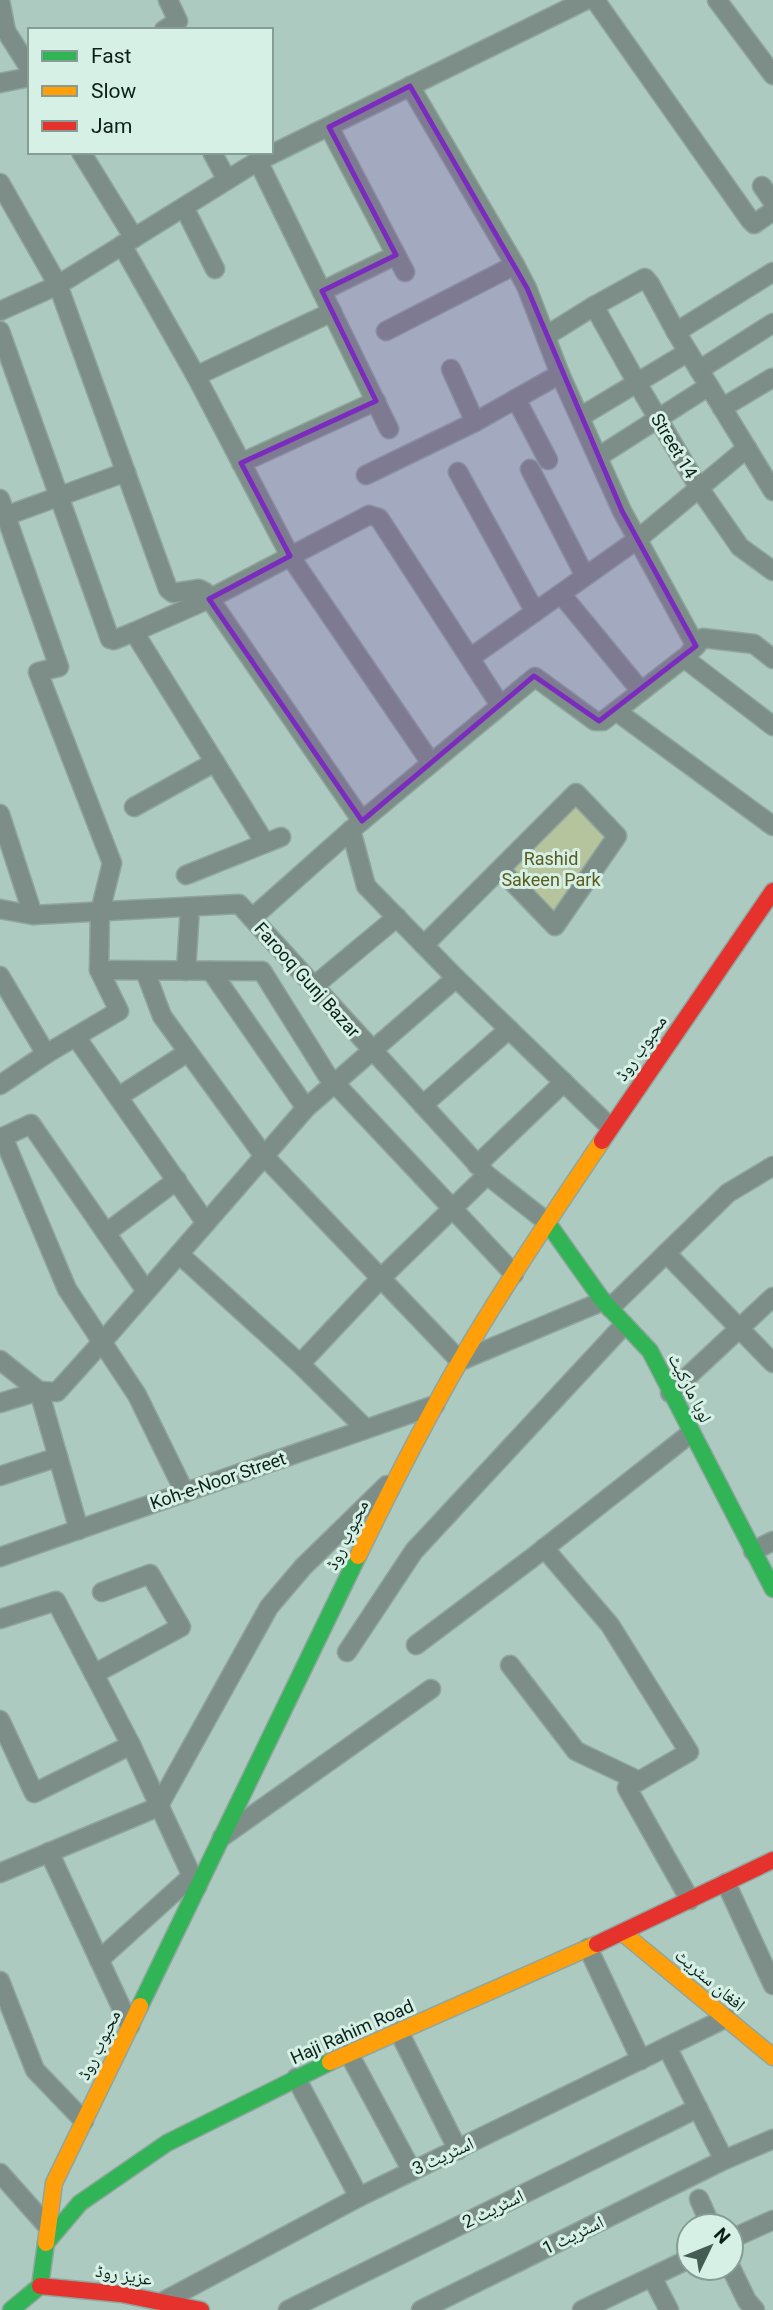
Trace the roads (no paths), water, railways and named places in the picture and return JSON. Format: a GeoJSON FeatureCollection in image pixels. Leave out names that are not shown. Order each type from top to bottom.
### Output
{"type":"FeatureCollection","features":[{"type":"Feature","properties":{"kind":"main road","name":"محبوب روڈ"},"geometry":{"type":"LineString","coordinates":[[47,2235],[54,2183],[130,2026],[195,1881],[221,1838],[397,1475],[460,1361],[547,1222],[610,1127],[766,914],[773,891]]}},
{"type":"Feature","properties":{"kind":"main road","name":"لوہا مارکیٹ"},"geometry":{"type":"LineString","coordinates":[[547,1222],[607,1305],[650,1351],[773,1589]]}},
{"type":"Feature","properties":{"kind":"main road","name":"Haji Rahim Road"},"geometry":{"type":"LineString","coordinates":[[47,2235],[80,2203],[167,2143],[296,2078],[623,1933],[773,1860]]}},
{"type":"Feature","properties":{"kind":"main road","name":"افغان سٹریٹ"},"geometry":{"type":"LineString","coordinates":[[623,1933],[773,2057]]}},
{"type":"Feature","properties":{"kind":"main road"},"geometry":{"type":"LineString","coordinates":[[11,2310],[40,2286],[47,2235]]}},
{"type":"Feature","properties":{"kind":"main road","name":"عزیز روڈ"},"geometry":{"type":"LineString","coordinates":[[40,2286],[82,2288],[137,2303],[164,2301],[201,2310]]}},
{"type":"Feature","properties":{"kind":"street"},"geometry":{"type":"LineString","coordinates":[[0,0],[6,31],[28,66]]}},
{"type":"Feature","properties":{"kind":"street"},"geometry":{"type":"LineString","coordinates":[[167,28],[178,21],[168,0]]}},
{"type":"Feature","properties":{"kind":"street"},"geometry":{"type":"LineString","coordinates":[[0,311],[58,285],[258,161],[586,0]]}},
{"type":"Feature","properties":{"kind":"street"},"geometry":{"type":"LineString","coordinates":[[594,0],[750,220],[758,222],[773,211]]}},
{"type":"Feature","properties":{"kind":"street"},"geometry":{"type":"LineString","coordinates":[[716,0],[773,75]]}},
{"type":"Feature","properties":{"kind":"street"},"geometry":{"type":"LineString","coordinates":[[0,83],[28,77]]}},
{"type":"Feature","properties":{"kind":"street"},"geometry":{"type":"LineString","coordinates":[[410,86],[527,288],[580,417],[690,652],[773,726]]}},
{"type":"Feature","properties":{"kind":"street"},"geometry":{"type":"LineString","coordinates":[[329,128],[405,272]]}},
{"type":"Feature","properties":{"kind":"street"},"geometry":{"type":"LineString","coordinates":[[82,154],[290,556],[431,763]]}},
{"type":"Feature","properties":{"kind":"street"},"geometry":{"type":"LineString","coordinates":[[213,154],[227,180]]}},
{"type":"Feature","properties":{"kind":"street"},"geometry":{"type":"LineString","coordinates":[[258,161],[389,429]]}},
{"type":"Feature","properties":{"kind":"street"},"geometry":{"type":"LineString","coordinates":[[0,183],[58,285],[170,592],[202,589],[209,599],[357,825],[366,886],[456,978],[610,1127]]}},
{"type":"Feature","properties":{"kind":"street"},"geometry":{"type":"LineString","coordinates":[[762,186],[773,202]]}},
{"type":"Feature","properties":{"kind":"street"},"geometry":{"type":"LineString","coordinates":[[184,207],[215,269]]}},
{"type":"Feature","properties":{"kind":"street"},"geometry":{"type":"LineString","coordinates":[[322,291],[396,255]]}},
{"type":"Feature","properties":{"kind":"street"},"geometry":{"type":"LineString","coordinates":[[386,331],[515,265]]}},
{"type":"Feature","properties":{"kind":"street"},"geometry":{"type":"LineString","coordinates":[[676,332],[773,272]]}},
{"type":"Feature","properties":{"kind":"street"},"geometry":{"type":"LineString","coordinates":[[546,336],[645,278],[773,491]]}},
{"type":"Feature","properties":{"kind":"street","name":"Street 14"},"geometry":{"type":"LineString","coordinates":[[594,306],[699,488],[740,547],[773,571]]}},
{"type":"Feature","properties":{"kind":"street"},"geometry":{"type":"LineString","coordinates":[[196,376],[332,312]]}},
{"type":"Feature","properties":{"kind":"street"},"geometry":{"type":"LineString","coordinates":[[598,457],[658,419],[773,323]]}},
{"type":"Feature","properties":{"kind":"street"},"geometry":{"type":"LineString","coordinates":[[0,331],[108,636],[114,640],[209,599],[369,515],[379,518],[500,705]]}},
{"type":"Feature","properties":{"kind":"street"},"geometry":{"type":"LineString","coordinates":[[580,417],[688,352]]}},
{"type":"Feature","properties":{"kind":"street"},"geometry":{"type":"LineString","coordinates":[[451,369],[475,422]]}},
{"type":"Feature","properties":{"kind":"street"},"geometry":{"type":"LineString","coordinates":[[366,475],[475,422],[561,374]]}},
{"type":"Feature","properties":{"kind":"street"},"geometry":{"type":"LineString","coordinates":[[722,408],[772,378]]}},
{"type":"Feature","properties":{"kind":"street"},"geometry":{"type":"LineString","coordinates":[[516,399],[548,460]]}},
{"type":"Feature","properties":{"kind":"street"},"geometry":{"type":"LineString","coordinates":[[241,463],[376,401]]}},
{"type":"Feature","properties":{"kind":"street"},"geometry":{"type":"LineString","coordinates":[[470,658],[638,539],[747,448]]}},
{"type":"Feature","properties":{"kind":"street"},"geometry":{"type":"LineString","coordinates":[[530,469],[585,576]]}},
{"type":"Feature","properties":{"kind":"street"},"geometry":{"type":"LineString","coordinates":[[0,1085],[46,1054],[120,1012],[99,970],[100,912],[112,863],[38,672],[59,667],[2,511],[58,496],[126,472]]}},
{"type":"Feature","properties":{"kind":"street"},"geometry":{"type":"LineString","coordinates":[[458,472],[535,612]]}},
{"type":"Feature","properties":{"kind":"street"},"geometry":{"type":"LineString","coordinates":[[561,594],[642,691]]}},
{"type":"Feature","properties":{"kind":"street"},"geometry":{"type":"LineString","coordinates":[[134,632],[215,762],[273,840],[186,875]]}},
{"type":"Feature","properties":{"kind":"street"},"geometry":{"type":"LineString","coordinates":[[252,918],[357,825],[535,677],[595,721],[603,720],[616,711],[690,652],[703,638],[754,644],[773,659]]}},
{"type":"Feature","properties":{"kind":"street"},"geometry":{"type":"LineString","coordinates":[[616,711],[773,826]]}},
{"type":"Feature","properties":{"kind":"street"},"geometry":{"type":"LineString","coordinates":[[134,807],[215,762]]}},
{"type":"Feature","properties":{"kind":"street"},"geometry":{"type":"LineString","coordinates":[[424,945],[500,869],[576,793],[617,836],[555,926],[500,869]]}},
{"type":"Feature","properties":{"kind":"street"},"geometry":{"type":"LineString","coordinates":[[0,814],[33,915]]}},
{"type":"Feature","properties":{"kind":"street","name":"Farooq Gunj Bazar"},"geometry":{"type":"LineString","coordinates":[[0,909],[33,915],[239,904],[482,1170],[547,1222]]}},
{"type":"Feature","properties":{"kind":"street"},"geometry":{"type":"LineString","coordinates":[[186,971],[190,907]]}},
{"type":"Feature","properties":{"kind":"street"},"geometry":{"type":"LineString","coordinates":[[314,986],[397,917]]}},
{"type":"Feature","properties":{"kind":"street"},"geometry":{"type":"LineString","coordinates":[[99,970],[262,971],[327,1075],[514,1274]]}},
{"type":"Feature","properties":{"kind":"street"},"geometry":{"type":"LineString","coordinates":[[145,971],[162,1016],[264,1156],[460,1361],[607,1305],[728,1193],[773,1166]]}},
{"type":"Feature","properties":{"kind":"street"},"geometry":{"type":"LineString","coordinates":[[211,971],[306,1108]]}},
{"type":"Feature","properties":{"kind":"street"},"geometry":{"type":"LineString","coordinates":[[0,976],[46,1054]]}},
{"type":"Feature","properties":{"kind":"street"},"geometry":{"type":"LineString","coordinates":[[0,1403],[39,1391],[57,1392],[306,1108],[456,978]]}},
{"type":"Feature","properties":{"kind":"street"},"geometry":{"type":"LineString","coordinates":[[423,1105],[509,1029]]}},
{"type":"Feature","properties":{"kind":"street"},"geometry":{"type":"LineString","coordinates":[[76,1037],[206,1223]]}},
{"type":"Feature","properties":{"kind":"street"},"geometry":{"type":"LineString","coordinates":[[118,1097],[188,1052]]}},
{"type":"Feature","properties":{"kind":"street"},"geometry":{"type":"LineString","coordinates":[[300,1364],[452,1208],[482,1170],[564,1082]]}},
{"type":"Feature","properties":{"kind":"street"},"geometry":{"type":"LineString","coordinates":[[146,1292],[31,1124],[1,1135],[67,1289],[137,1395],[185,1493]]}},
{"type":"Feature","properties":{"kind":"street"},"geometry":{"type":"LineString","coordinates":[[106,1233],[177,1180]]}},
{"type":"Feature","properties":{"kind":"street"},"geometry":{"type":"LineString","coordinates":[[666,1253],[773,1363]]}},
{"type":"Feature","properties":{"kind":"street"},"geometry":{"type":"LineString","coordinates":[[179,1254],[300,1364],[366,1429]]}},
{"type":"Feature","properties":{"kind":"street"},"geometry":{"type":"LineString","coordinates":[[670,1393],[773,1297]]}},
{"type":"Feature","properties":{"kind":"street"},"geometry":{"type":"LineString","coordinates":[[347,1652],[414,1551],[624,1325]]}},
{"type":"Feature","properties":{"kind":"street"},"geometry":{"type":"LineString","coordinates":[[0,1360],[39,1391],[79,1530]]}},
{"type":"Feature","properties":{"kind":"street","name":"Koh-e-Noor Street"},"geometry":{"type":"LineString","coordinates":[[0,1557],[435,1405]]}},
{"type":"Feature","properties":{"kind":"street"},"geometry":{"type":"LineString","coordinates":[[415,1644],[691,1433]]}},
{"type":"Feature","properties":{"kind":"street"},"geometry":{"type":"LineString","coordinates":[[0,1476],[58,1457]]}},
{"type":"Feature","properties":{"kind":"street"},"geometry":{"type":"LineString","coordinates":[[0,1873],[158,1807],[269,1607],[303,1567],[397,1475]]}},
{"type":"Feature","properties":{"kind":"street"},"geometry":{"type":"LineString","coordinates":[[753,1552],[773,1541]]}},
{"type":"Feature","properties":{"kind":"street"},"geometry":{"type":"LineString","coordinates":[[544,1548],[610,1625],[689,1752],[627,1788],[690,1900]]}},
{"type":"Feature","properties":{"kind":"street"},"geometry":{"type":"LineString","coordinates":[[94,1674],[181,1627],[150,1574],[102,1592]]}},
{"type":"Feature","properties":{"kind":"street"},"geometry":{"type":"LineString","coordinates":[[0,1619],[56,1601],[131,1745],[195,1881],[99,1960]]}},
{"type":"Feature","properties":{"kind":"street"},"geometry":{"type":"LineString","coordinates":[[510,1665],[576,1751],[639,1781]]}},
{"type":"Feature","properties":{"kind":"street"},"geometry":{"type":"LineString","coordinates":[[221,1838],[431,1689]]}},
{"type":"Feature","properties":{"kind":"street"},"geometry":{"type":"LineString","coordinates":[[0,1720],[34,1793],[131,1745]]}},
{"type":"Feature","properties":{"kind":"street"},"geometry":{"type":"LineString","coordinates":[[49,1852],[130,2026]]}},
{"type":"Feature","properties":{"kind":"street"},"geometry":{"type":"LineString","coordinates":[[726,1883],[773,1985]]}},
{"type":"Feature","properties":{"kind":"street"},"geometry":{"type":"LineString","coordinates":[[588,1948],[641,2060]]}},
{"type":"Feature","properties":{"kind":"street"},"geometry":{"type":"LineString","coordinates":[[0,1981],[35,2070],[84,2121]]}},
{"type":"Feature","properties":{"kind":"street","name":"اسٹریٹ 3"},"geometry":{"type":"LineString","coordinates":[[164,2301],[359,2197],[726,2018]]}},
{"type":"Feature","properties":{"kind":"street"},"geometry":{"type":"LineString","coordinates":[[399,2032],[458,2150]]}},
{"type":"Feature","properties":{"kind":"street"},"geometry":{"type":"LineString","coordinates":[[667,2047],[724,2160]]}},
{"type":"Feature","properties":{"kind":"street"},"geometry":{"type":"LineString","coordinates":[[349,2054],[412,2171]]}},
{"type":"Feature","properties":{"kind":"street"},"geometry":{"type":"LineString","coordinates":[[296,2078],[359,2197]]}},
{"type":"Feature","properties":{"kind":"street","name":"اسٹریٹ 2"},"geometry":{"type":"LineString","coordinates":[[288,2310],[698,2108]]}},
{"type":"Feature","properties":{"kind":"street","name":"اسٹریٹ 1"},"geometry":{"type":"LineString","coordinates":[[421,2310],[724,2160],[773,2139]]}},
{"type":"Feature","properties":{"kind":"street"},"geometry":{"type":"LineString","coordinates":[[0,2173],[47,2235]]}},
{"type":"Feature","properties":{"kind":"street"},"geometry":{"type":"LineString","coordinates":[[699,2199],[705,2212]]}},
{"type":"Feature","properties":{"kind":"street"},"geometry":{"type":"LineString","coordinates":[[745,2233],[773,2220]]}},
{"type":"Feature","properties":{"kind":"street"},"geometry":{"type":"LineString","coordinates":[[582,2310],[675,2266]]}},
{"type":"Feature","properties":{"kind":"street"},"geometry":{"type":"LineString","coordinates":[[652,2277],[668,2310]]}},
{"type":"Feature","properties":{"kind":"street"},"geometry":{"type":"LineString","coordinates":[[738,2282],[747,2301],[755,2310]]}},
{"type":"Feature","properties":{"kind":"park label","name":"Rashid Sakeen Park"},"geometry":{"type":"Point","coordinates":[551,869]}}]}
